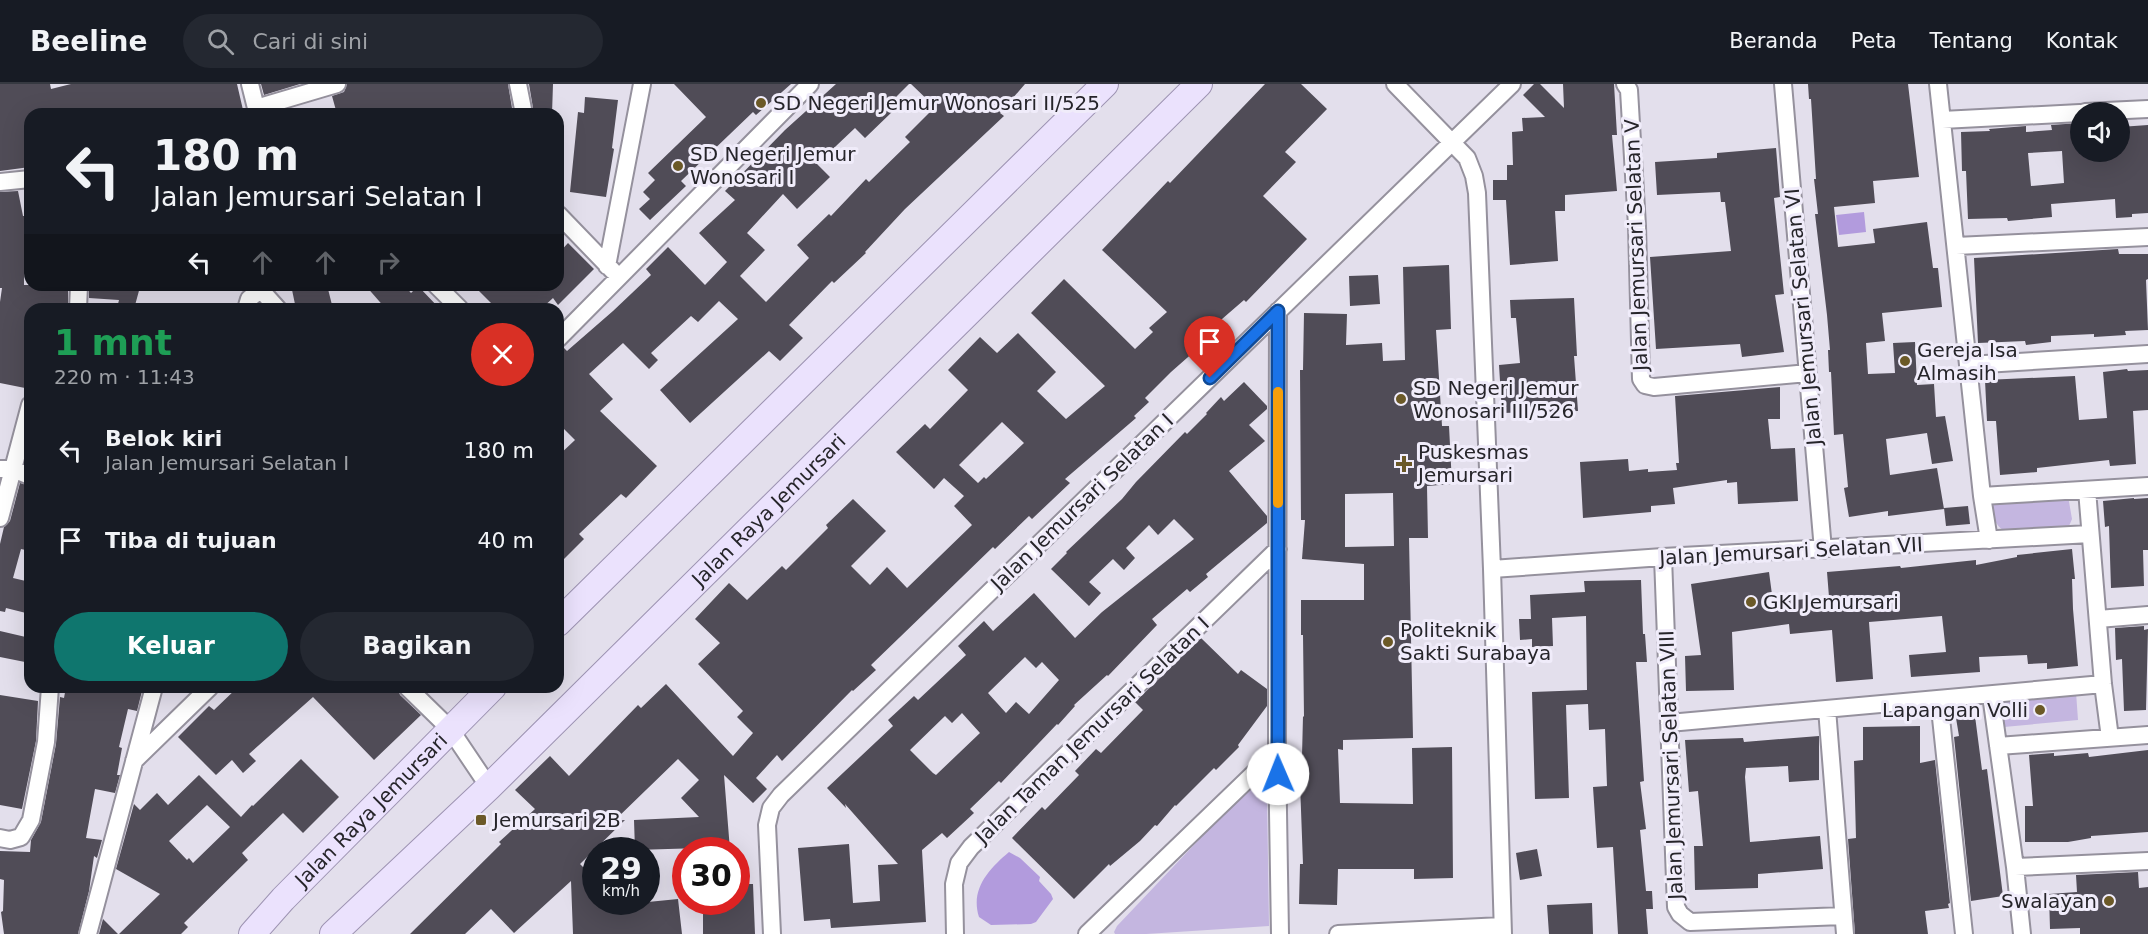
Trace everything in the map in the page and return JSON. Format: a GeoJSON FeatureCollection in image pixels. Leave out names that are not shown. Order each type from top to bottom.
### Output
{"type":"FeatureCollection","features":[{"type":"Feature","properties":{"kind":"main road"},"geometry":{"type":"LineString","coordinates":[[564,617],[1105,84]]}},
{"type":"Feature","properties":{"kind":"main road","name":"Jalan Raya Jemursari"},"geometry":{"type":"LineString","coordinates":[[333,934],[485,780],[1199,84]]}},
{"type":"Feature","properties":{"kind":"main road","name":"Jalan Raya Jemursari"},"geometry":{"type":"LineString","coordinates":[[252,934],[283,899],[455,735],[488,693]]}},
{"type":"Feature","properties":{"kind":"street"},"geometry":{"type":"LineString","coordinates":[[250,84],[254,108]]}},
{"type":"Feature","properties":{"kind":"street"},"geometry":{"type":"LineString","coordinates":[[264,108],[337,84]]}},
{"type":"Feature","properties":{"kind":"street"},"geometry":{"type":"LineString","coordinates":[[518,84],[523,108]]}},
{"type":"Feature","properties":{"kind":"street"},"geometry":{"type":"LineString","coordinates":[[607,266],[642,84]]}},
{"type":"Feature","properties":{"kind":"street"},"geometry":{"type":"LineString","coordinates":[[564,333],[810,84]]}},
{"type":"Feature","properties":{"kind":"street"},"geometry":{"type":"LineString","coordinates":[[1338,934],[1502,930],[1492,569],[1477,193],[1467,158],[1395,84]]}},
{"type":"Feature","properties":{"kind":"street","name":"Jalan Jemursari Selatan I"},"geometry":{"type":"LineString","coordinates":[[772,934],[767,825],[771,808],[781,795],[1512,84]]}},
{"type":"Feature","properties":{"kind":"street","name":"Jalan Jemursari Selatan V"},"geometry":{"type":"LineString","coordinates":[[1625,84],[1629,90],[1637,226],[1641,380],[1645,385],[1654,387],[1808,373]]}},
{"type":"Feature","properties":{"kind":"street","name":"Jalan Jemursari Selatan VI"},"geometry":{"type":"LineString","coordinates":[[1783,84],[1823,550]]}},
{"type":"Feature","properties":{"kind":"street"},"geometry":{"type":"LineString","coordinates":[[1938,84],[1982,496],[1989,540]]}},
{"type":"Feature","properties":{"kind":"street"},"geometry":{"type":"LineString","coordinates":[[2130,110],[2148,109]]}},
{"type":"Feature","properties":{"kind":"street"},"geometry":{"type":"LineString","coordinates":[[1942,120],[2070,114]]}},
{"type":"Feature","properties":{"kind":"street"},"geometry":{"type":"LineString","coordinates":[[0,182],[24,180]]}},
{"type":"Feature","properties":{"kind":"street"},"geometry":{"type":"LineString","coordinates":[[564,220],[620,279]]}},
{"type":"Feature","properties":{"kind":"street"},"geometry":{"type":"LineString","coordinates":[[1956,246],[2148,237]]}},
{"type":"Feature","properties":{"kind":"street"},"geometry":{"type":"LineString","coordinates":[[248,303],[258,291]]}},
{"type":"Feature","properties":{"kind":"street"},"geometry":{"type":"LineString","coordinates":[[442,291],[454,303]]}},
{"type":"Feature","properties":{"kind":"street"},"geometry":{"type":"LineString","coordinates":[[1278,311],[1277,751],[1280,934]]}},
{"type":"Feature","properties":{"kind":"street"},"geometry":{"type":"LineString","coordinates":[[1968,365],[2148,354]]}},
{"type":"Feature","properties":{"kind":"street"},"geometry":{"type":"LineString","coordinates":[[0,518],[7,469],[24,422]]}},
{"type":"Feature","properties":{"kind":"street"},"geometry":{"type":"LineString","coordinates":[[7,469],[24,474]]}},
{"type":"Feature","properties":{"kind":"street"},"geometry":{"type":"LineString","coordinates":[[1982,496],[2148,486]]}},
{"type":"Feature","properties":{"kind":"street"},"geometry":{"type":"LineString","coordinates":[[2087,490],[2103,684],[2110,738]]}},
{"type":"Feature","properties":{"kind":"street","name":"Jalan Jemursari Selatan VII"},"geometry":{"type":"LineString","coordinates":[[1492,569],[1663,557],[2090,534]]}},
{"type":"Feature","properties":{"kind":"street","name":"Jalan Taman Jemursari Selatan I"},"geometry":{"type":"LineString","coordinates":[[955,934],[954,884],[959,863],[971,847],[1278,549]]}},
{"type":"Feature","properties":{"kind":"street","name":"Jalan Jemursari Selatan VIII"},"geometry":{"type":"LineString","coordinates":[[1663,557],[1675,901],[1680,914],[1690,921],[1843,916]]}},
{"type":"Feature","properties":{"kind":"street"},"geometry":{"type":"LineString","coordinates":[[2098,619],[2148,615]]}},
{"type":"Feature","properties":{"kind":"street"},"geometry":{"type":"LineString","coordinates":[[1668,723],[2103,684]]}},
{"type":"Feature","properties":{"kind":"street"},"geometry":{"type":"LineString","coordinates":[[0,838],[9,840],[21,837],[31,820],[46,742],[50,693]]}},
{"type":"Feature","properties":{"kind":"street"},"geometry":{"type":"LineString","coordinates":[[87,934],[152,693]]}},
{"type":"Feature","properties":{"kind":"street"},"geometry":{"type":"LineString","coordinates":[[134,762],[204,693]]}},
{"type":"Feature","properties":{"kind":"street"},"geometry":{"type":"LineString","coordinates":[[413,693],[455,735],[485,780]]}},
{"type":"Feature","properties":{"kind":"street"},"geometry":{"type":"LineString","coordinates":[[1991,695],[2022,934]]}},
{"type":"Feature","properties":{"kind":"street"},"geometry":{"type":"LineString","coordinates":[[1940,699],[1964,934]]}},
{"type":"Feature","properties":{"kind":"street"},"geometry":{"type":"LineString","coordinates":[[1827,709],[1845,934]]}},
{"type":"Feature","properties":{"kind":"street"},"geometry":{"type":"LineString","coordinates":[[1998,746],[2148,735]]}},
{"type":"Feature","properties":{"kind":"street"},"geometry":{"type":"LineString","coordinates":[[1087,934],[1277,751]]}},
{"type":"Feature","properties":{"kind":"street"},"geometry":{"type":"LineString","coordinates":[[2015,867],[2148,861]]}},
{"type":"Feature","properties":{"kind":"shaded area"},"geometry":{"type":"Polygon","coordinates":[[[1864,212],[1866,232],[1839,235],[1836,215],[1864,212]]]}},
{"type":"Feature","properties":{"kind":"shaded area"},"geometry":{"type":"Polygon","coordinates":[[[2068,496],[2072,519],[2069,526],[2064,528],[2003,530],[1992,511],[1991,503],[2068,496]]]}},
{"type":"Feature","properties":{"kind":"shaded area","name":"Lapangan Volli"},"geometry":{"type":"Polygon","coordinates":[[[2076,692],[2078,720],[2004,727],[2002,699],[2076,692]]]}},
{"type":"Feature","properties":{"kind":"shaded area"},"geometry":{"type":"Polygon","coordinates":[[[1248,788],[1261,788],[1267,795],[1269,926],[1115,934],[1117,926],[1248,788]]]}},
{"type":"Feature","properties":{"kind":"shaded area"},"geometry":{"type":"Polygon","coordinates":[[[1009,852],[1020,858],[1040,877],[1039,881],[1053,899],[1036,922],[1031,924],[991,925],[979,917],[977,897],[983,880],[1009,852]]]}},
{"type":"Feature","properties":{"kind":"building"},"geometry":{"type":"Polygon","coordinates":[[[0,84],[50,84],[51,89],[71,84],[237,84],[243,108],[24,108],[24,168],[0,171],[0,84]]]}},
{"type":"Feature","properties":{"kind":"building"},"geometry":{"type":"Polygon","coordinates":[[[261,84],[300,84],[264,95],[261,84]]]}},
{"type":"Feature","properties":{"kind":"building"},"geometry":{"type":"Polygon","coordinates":[[[347,84],[508,84],[512,108],[335,108],[332,96],[344,92],[347,84]]]}},
{"type":"Feature","properties":{"kind":"building"},"geometry":{"type":"Polygon","coordinates":[[[529,84],[553,84],[552,108],[533,108],[529,84]]]}},
{"type":"Feature","properties":{"kind":"building"},"geometry":{"type":"Polygon","coordinates":[[[674,84],[791,84],[756,115],[753,112],[681,181],[686,186],[650,220],[639,209],[650,199],[643,192],[655,180],[648,173],[706,117],[674,84]]]}},
{"type":"Feature","properties":{"kind":"building"},"geometry":{"type":"Polygon","coordinates":[[[836,84],[909,84],[888,105],[893,111],[865,138],[855,128],[817,164],[830,177],[797,209],[783,194],[747,233],[765,250],[740,276],[766,302],[809,258],[797,245],[829,214],[831,216],[866,179],[869,182],[910,142],[905,137],[935,107],[911,84],[1025,84],[1000,113],[1004,116],[905,209],[866,253],[834,283],[832,281],[789,325],[803,338],[780,361],[769,351],[690,423],[660,390],[738,319],[719,301],[698,322],[691,316],[651,353],[658,360],[649,369],[623,343],[589,374],[613,399],[600,411],[657,466],[626,498],[621,494],[579,534],[584,539],[564,559],[564,450],[575,440],[564,429],[564,348],[567,351],[651,275],[646,269],[668,247],[705,285],[727,262],[699,233],[735,200],[725,191],[785,130],[836,84]]]}},
{"type":"Feature","properties":{"kind":"building"},"geometry":{"type":"Polygon","coordinates":[[[1265,84],[1301,84],[1327,109],[1285,152],[1296,162],[1263,196],[1307,239],[1246,302],[1244,300],[1200,338],[1204,343],[1145,398],[1149,402],[1134,416],[1136,418],[1065,479],[1070,483],[1032,519],[1029,516],[995,549],[993,547],[871,665],[876,670],[852,690],[782,761],[777,755],[756,778],[767,789],[753,803],[724,775],[729,837],[672,837],[672,849],[660,849],[660,837],[635,837],[634,820],[699,817],[681,798],[699,780],[678,759],[614,821],[625,820],[608,837],[582,837],[582,862],[580,864],[582,866],[582,915],[660,915],[660,901],[672,900],[672,915],[680,915],[682,934],[573,934],[571,881],[514,933],[491,909],[465,934],[410,934],[501,844],[499,842],[535,809],[515,790],[550,756],[569,776],[638,705],[641,708],[666,684],[733,756],[753,733],[737,717],[743,711],[698,664],[720,643],[695,619],[729,583],[747,600],[782,566],[786,570],[853,499],[886,531],[851,566],[870,585],[887,567],[907,588],[972,525],[954,506],[964,496],[944,478],[934,489],[896,452],[925,424],[930,429],[968,390],[948,370],[980,337],[997,353],[1018,333],[1056,372],[1037,391],[1066,419],[1105,386],[1031,313],[1064,279],[1135,349],[1153,332],[1149,328],[1167,312],[1102,250],[1168,181],[1170,183],[1265,84]],[[1002,422],[959,465],[978,483],[984,477],[986,479],[1024,443],[1002,422]]]}},
{"type":"Feature","properties":{"kind":"building"},"geometry":{"type":"Polygon","coordinates":[[[1534,84],[1540,84],[1564,108],[1563,84],[1614,84],[1617,135],[1612,135],[1617,191],[1565,195],[1565,211],[1555,211],[1558,261],[1510,265],[1506,200],[1493,200],[1493,180],[1507,180],[1507,165],[1513,165],[1512,132],[1523,131],[1522,118],[1545,117],[1523,95],[1534,84]]]}},
{"type":"Feature","properties":{"kind":"building"},"geometry":{"type":"Polygon","coordinates":[[[1808,84],[1908,84],[1919,177],[1873,181],[1875,203],[1834,207],[1838,247],[1875,243],[1873,229],[1927,222],[1933,268],[1938,268],[1942,307],[1882,313],[1885,341],[1866,343],[1868,374],[1895,373],[1893,343],[1915,342],[1917,385],[1934,384],[1936,417],[1945,416],[1953,461],[1932,464],[1927,433],[1886,439],[1890,475],[1937,468],[1944,509],[1888,516],[1888,511],[1849,517],[1844,488],[1848,487],[1843,434],[1834,435],[1827,315],[1815,214],[1818,214],[1814,179],[1816,179],[1811,99],[1809,99],[1808,84]]]}},
{"type":"Feature","properties":{"kind":"building"},"geometry":{"type":"Polygon","coordinates":[[[585,97],[618,100],[612,148],[614,149],[606,197],[570,192],[578,112],[584,113],[585,97]]]}},
{"type":"Feature","properties":{"kind":"building"},"geometry":{"type":"Polygon","coordinates":[[[2070,124],[2070,162],[2130,162],[2130,126],[2148,125],[2148,213],[2116,218],[2115,199],[2051,204],[2052,217],[2008,221],[2007,218],[1968,219],[1966,171],[1962,171],[1961,132],[2026,126],[2026,132],[2052,130],[2051,125],[2070,124]],[[2062,151],[2028,153],[2031,186],[2064,183],[2062,151]]]}},
{"type":"Feature","properties":{"kind":"building"},"geometry":{"type":"Polygon","coordinates":[[[1776,148],[1780,197],[1774,198],[1784,294],[1775,295],[1784,352],[1742,357],[1740,344],[1656,349],[1650,257],[1731,251],[1725,202],[1721,202],[1720,192],[1657,195],[1655,162],[1717,158],[1717,153],[1776,148]]]}},
{"type":"Feature","properties":{"kind":"building"},"geometry":{"type":"Polygon","coordinates":[[[18,191],[24,216],[24,291],[68,291],[68,303],[24,303],[24,388],[0,383],[2,288],[0,288],[0,192],[18,191]]]}},
{"type":"Feature","properties":{"kind":"building"},"geometry":{"type":"Polygon","coordinates":[[[568,243],[594,269],[560,303],[557,303],[553,298],[548,303],[491,303],[479,291],[564,291],[564,247],[568,243]]]}},
{"type":"Feature","properties":{"kind":"building"},"geometry":{"type":"Polygon","coordinates":[[[2118,249],[2119,254],[2148,254],[2148,279],[2146,280],[2148,330],[2125,331],[2126,335],[2094,337],[2094,334],[2051,336],[2051,342],[2026,345],[2025,341],[1978,343],[1974,258],[2118,249]]]}},
{"type":"Feature","properties":{"kind":"building"},"geometry":{"type":"Polygon","coordinates":[[[1449,265],[1451,329],[1436,330],[1442,426],[1449,426],[1452,484],[1427,486],[1428,538],[1409,538],[1413,738],[1343,740],[1343,750],[1338,749],[1340,803],[1413,804],[1412,748],[1452,747],[1453,878],[1414,879],[1414,869],[1338,869],[1337,905],[1299,904],[1300,864],[1303,864],[1299,756],[1302,756],[1304,717],[1301,600],[1364,600],[1364,564],[1302,559],[1305,520],[1301,520],[1300,370],[1303,370],[1304,313],[1347,314],[1346,345],[1382,343],[1383,361],[1405,360],[1403,267],[1449,265]],[[1393,493],[1345,494],[1345,547],[1394,546],[1393,493]]]}},
{"type":"Feature","properties":{"kind":"building"},"geometry":{"type":"Polygon","coordinates":[[[1378,275],[1380,304],[1350,306],[1349,276],[1378,275]]]}},
{"type":"Feature","properties":{"kind":"building"},"geometry":{"type":"Polygon","coordinates":[[[89,291],[139,291],[136,303],[118,303],[119,300],[89,298],[89,291]]]}},
{"type":"Feature","properties":{"kind":"building"},"geometry":{"type":"Polygon","coordinates":[[[292,291],[328,291],[332,303],[295,303],[292,291]]]}},
{"type":"Feature","properties":{"kind":"building"},"geometry":{"type":"Polygon","coordinates":[[[370,291],[409,291],[411,293],[423,291],[434,303],[381,303],[370,291]]]}},
{"type":"Feature","properties":{"kind":"building"},"geometry":{"type":"Polygon","coordinates":[[[1574,298],[1577,356],[1574,356],[1578,411],[1502,413],[1499,365],[1520,363],[1516,318],[1511,318],[1510,300],[1574,298]]]}},
{"type":"Feature","properties":{"kind":"building"},"geometry":{"type":"Polygon","coordinates":[[[2127,369],[2128,371],[2148,370],[2148,410],[2133,411],[2136,464],[2110,466],[2109,460],[2037,468],[2037,472],[2000,475],[1996,421],[1987,421],[1985,380],[2075,376],[2079,420],[2107,418],[2103,372],[2127,369]]]}},
{"type":"Feature","properties":{"kind":"building"},"geometry":{"type":"Polygon","coordinates":[[[1244,382],[1267,406],[1267,409],[1249,425],[1265,441],[1229,471],[1267,516],[1267,523],[1206,574],[1208,577],[1190,592],[1187,589],[1152,619],[1157,625],[1108,676],[1074,705],[1058,725],[1001,783],[999,781],[970,809],[974,813],[947,838],[942,833],[922,850],[926,922],[831,928],[830,919],[804,921],[798,848],[849,844],[853,903],[880,901],[878,865],[898,864],[845,804],[846,808],[827,788],[893,726],[888,720],[914,696],[918,700],[966,655],[958,646],[984,621],[993,631],[1034,593],[1075,638],[1102,612],[1194,539],[1174,519],[1158,535],[1149,525],[1126,548],[1135,558],[1124,570],[1113,559],[1089,582],[1101,593],[1089,606],[1051,569],[1122,499],[1185,432],[1187,434],[1207,414],[1221,397],[1224,401],[1244,382]],[[1025,657],[988,693],[1006,713],[1016,702],[1029,714],[1059,680],[1042,662],[1036,668],[1025,657]],[[962,713],[952,723],[945,716],[910,750],[936,775],[980,733],[962,713]]]}},
{"type":"Feature","properties":{"kind":"building"},"geometry":{"type":"Polygon","coordinates":[[[1780,387],[1780,419],[1768,419],[1771,449],[1795,448],[1798,501],[1738,504],[1737,482],[1727,483],[1727,480],[1673,488],[1675,504],[1651,506],[1651,512],[1583,518],[1580,462],[1628,459],[1629,471],[1677,470],[1676,463],[1679,463],[1675,396],[1780,387]]]}},
{"type":"Feature","properties":{"kind":"building"},"geometry":{"type":"Polygon","coordinates":[[[20,483],[24,484],[24,550],[21,549],[13,578],[24,581],[24,612],[6,608],[5,612],[0,611],[0,544],[4,527],[10,521],[20,483]]]}},
{"type":"Feature","properties":{"kind":"building"},"geometry":{"type":"Polygon","coordinates":[[[2148,498],[2148,550],[2143,550],[2144,586],[2111,588],[2109,526],[2105,527],[2103,501],[2148,498]]]}},
{"type":"Feature","properties":{"kind":"building"},"geometry":{"type":"Polygon","coordinates":[[[1968,506],[1970,524],[1946,526],[1944,508],[1968,506]]]}},
{"type":"Feature","properties":{"kind":"building"},"geometry":{"type":"Polygon","coordinates":[[[2072,549],[2075,579],[2072,579],[2073,609],[2078,666],[2047,669],[2047,663],[2028,664],[2027,655],[1979,657],[1980,672],[1911,677],[1909,655],[1946,652],[1942,616],[1869,622],[1873,679],[1836,682],[1832,630],[1790,634],[1789,624],[1732,632],[1734,690],[1686,691],[1685,656],[1701,655],[1691,584],[1769,572],[1773,602],[1829,597],[1827,572],[1900,566],[1901,568],[1976,560],[1976,565],[2017,557],[2017,555],[2072,549]]]}},
{"type":"Feature","properties":{"kind":"building"},"geometry":{"type":"Polygon","coordinates":[[[1641,580],[1643,634],[1645,634],[1647,662],[1636,662],[1644,781],[1640,782],[1646,829],[1640,830],[1646,891],[1652,891],[1653,909],[1646,909],[1648,934],[1618,934],[1613,847],[1597,848],[1593,787],[1607,786],[1605,729],[1589,730],[1588,704],[1566,705],[1569,798],[1535,799],[1532,692],[1587,690],[1586,616],[1552,618],[1553,646],[1532,647],[1532,639],[1520,640],[1519,619],[1531,619],[1530,595],[1585,592],[1584,581],[1641,580]]]}},
{"type":"Feature","properties":{"kind":"building"},"geometry":{"type":"Polygon","coordinates":[[[2144,626],[2144,630],[2148,629],[2146,710],[2124,711],[2122,659],[2116,660],[2115,628],[2144,626]]]}},
{"type":"Feature","properties":{"kind":"building"},"geometry":{"type":"Polygon","coordinates":[[[0,631],[24,637],[24,662],[0,657],[0,631]]]}},
{"type":"Feature","properties":{"kind":"building"},"geometry":{"type":"Polygon","coordinates":[[[1201,638],[1238,674],[1241,670],[1267,689],[1267,706],[1238,745],[1239,747],[1216,770],[1214,768],[1175,805],[1157,826],[1155,825],[1110,866],[1109,864],[1074,899],[1012,838],[1042,807],[1045,810],[1079,775],[1075,771],[1096,749],[1101,753],[1143,710],[1135,702],[1201,638]]]}},
{"type":"Feature","properties":{"kind":"building"},"geometry":{"type":"Polygon","coordinates":[[[65,693],[142,693],[137,711],[128,709],[119,747],[122,748],[117,775],[120,775],[115,793],[95,789],[86,838],[102,840],[97,858],[94,856],[89,891],[78,934],[4,934],[1,912],[3,911],[4,880],[0,879],[0,851],[30,852],[31,840],[41,822],[56,744],[60,697],[64,698],[65,693]]]}},
{"type":"Feature","properties":{"kind":"building"},"geometry":{"type":"Polygon","coordinates":[[[232,693],[399,693],[421,715],[374,760],[313,697],[249,754],[256,761],[243,773],[232,760],[216,775],[178,737],[209,706],[214,710],[232,693]]]}},
{"type":"Feature","properties":{"kind":"building"},"geometry":{"type":"Polygon","coordinates":[[[0,695],[38,701],[36,741],[22,809],[0,805],[0,695]]]}},
{"type":"Feature","properties":{"kind":"building"},"geometry":{"type":"Polygon","coordinates":[[[1975,716],[1982,770],[1987,769],[2003,896],[1971,901],[1954,737],[1959,736],[1956,718],[1975,716]]]}},
{"type":"Feature","properties":{"kind":"building"},"geometry":{"type":"Polygon","coordinates":[[[1920,726],[1920,763],[1935,760],[1949,908],[1925,911],[1928,934],[1855,934],[1848,839],[1856,838],[1854,761],[1863,760],[1863,727],[1920,726]]]}},
{"type":"Feature","properties":{"kind":"building"},"geometry":{"type":"Polygon","coordinates":[[[1819,736],[1819,780],[1789,782],[1788,766],[1746,768],[1745,777],[1750,842],[1820,836],[1823,869],[1758,874],[1758,888],[1695,890],[1694,846],[1703,846],[1698,791],[1689,792],[1685,740],[1743,738],[1744,742],[1819,736]]]}},
{"type":"Feature","properties":{"kind":"building"},"geometry":{"type":"Polygon","coordinates":[[[2148,750],[2148,832],[2091,836],[2091,838],[2068,842],[2025,842],[2025,806],[2033,806],[2029,755],[2054,753],[2054,756],[2088,753],[2089,757],[2148,750]]]}},
{"type":"Feature","properties":{"kind":"building"},"geometry":{"type":"Polygon","coordinates":[[[301,759],[339,797],[303,833],[283,813],[242,853],[248,860],[184,923],[188,927],[181,934],[119,934],[160,894],[116,869],[134,804],[140,810],[157,793],[168,805],[199,775],[241,817],[301,759]],[[207,805],[169,841],[187,860],[189,858],[193,863],[230,827],[207,805]]]}},
{"type":"Feature","properties":{"kind":"building"},"geometry":{"type":"Polygon","coordinates":[[[1537,849],[1542,876],[1520,880],[1516,853],[1537,849]]]}},
{"type":"Feature","properties":{"kind":"building","name":"Swalayan"},"geometry":{"type":"Polygon","coordinates":[[[2138,872],[2139,888],[2148,887],[2148,934],[2080,934],[2080,928],[2050,929],[2049,894],[2077,892],[2076,875],[2138,872]]]}},
{"type":"Feature","properties":{"kind":"building"},"geometry":{"type":"Polygon","coordinates":[[[750,884],[753,884],[755,934],[703,934],[703,915],[750,915],[750,884]]]}},
{"type":"Feature","properties":{"kind":"building"},"geometry":{"type":"Polygon","coordinates":[[[1592,903],[1593,934],[1549,934],[1547,905],[1592,903]]]}},
{"type":"Feature","properties":{"kind":"building"},"geometry":{"type":"Polygon","coordinates":[[[103,919],[118,934],[99,934],[103,919]]]}},
{"type":"Feature","properties":{"kind":"slow traffic"},"geometry":{"type":"LineString","coordinates":[[1278,392],[1278,503]]}},
{"type":"Feature","properties":{"kind":"place","name":"SD Negeri Jemur Wonosari II/525"},"geometry":{"type":"Point","coordinates":[761,103]}},
{"type":"Feature","properties":{"kind":"place","name":"SD Negeri Jemur Wonosari I"},"geometry":{"type":"Point","coordinates":[678,166]}},
{"type":"Feature","properties":{"kind":"place","name":"Gereja Isa Almasih"},"geometry":{"type":"Point","coordinates":[1905,361]}},
{"type":"Feature","properties":{"kind":"place","name":"SD Negeri Jemur Wonosari III/526"},"geometry":{"type":"Point","coordinates":[1401,399]}},
{"type":"Feature","properties":{"kind":"place","name":"Puskesmas Jemursari"},"geometry":{"type":"Point","coordinates":[1404,464]}},
{"type":"Feature","properties":{"kind":"place","name":"GKI Jemursari"},"geometry":{"type":"Point","coordinates":[1751,602]}},
{"type":"Feature","properties":{"kind":"place","name":"Politeknik Sakti Surabaya"},"geometry":{"type":"Point","coordinates":[1388,642]}},
{"type":"Feature","properties":{"kind":"place","name":"Lapangan Volli"},"geometry":{"type":"Point","coordinates":[2040,710]}},
{"type":"Feature","properties":{"kind":"place","name":"Jemursari 2B"},"geometry":{"type":"Point","coordinates":[481,820]}},
{"type":"Feature","properties":{"kind":"place","name":"Swalayan"},"geometry":{"type":"Point","coordinates":[2109,901]}},
{"type":"Feature","properties":{"kind":"route"},"geometry":{"type":"LineString","coordinates":[[1210,378],[1278,311],[1278,774]]}}]}
